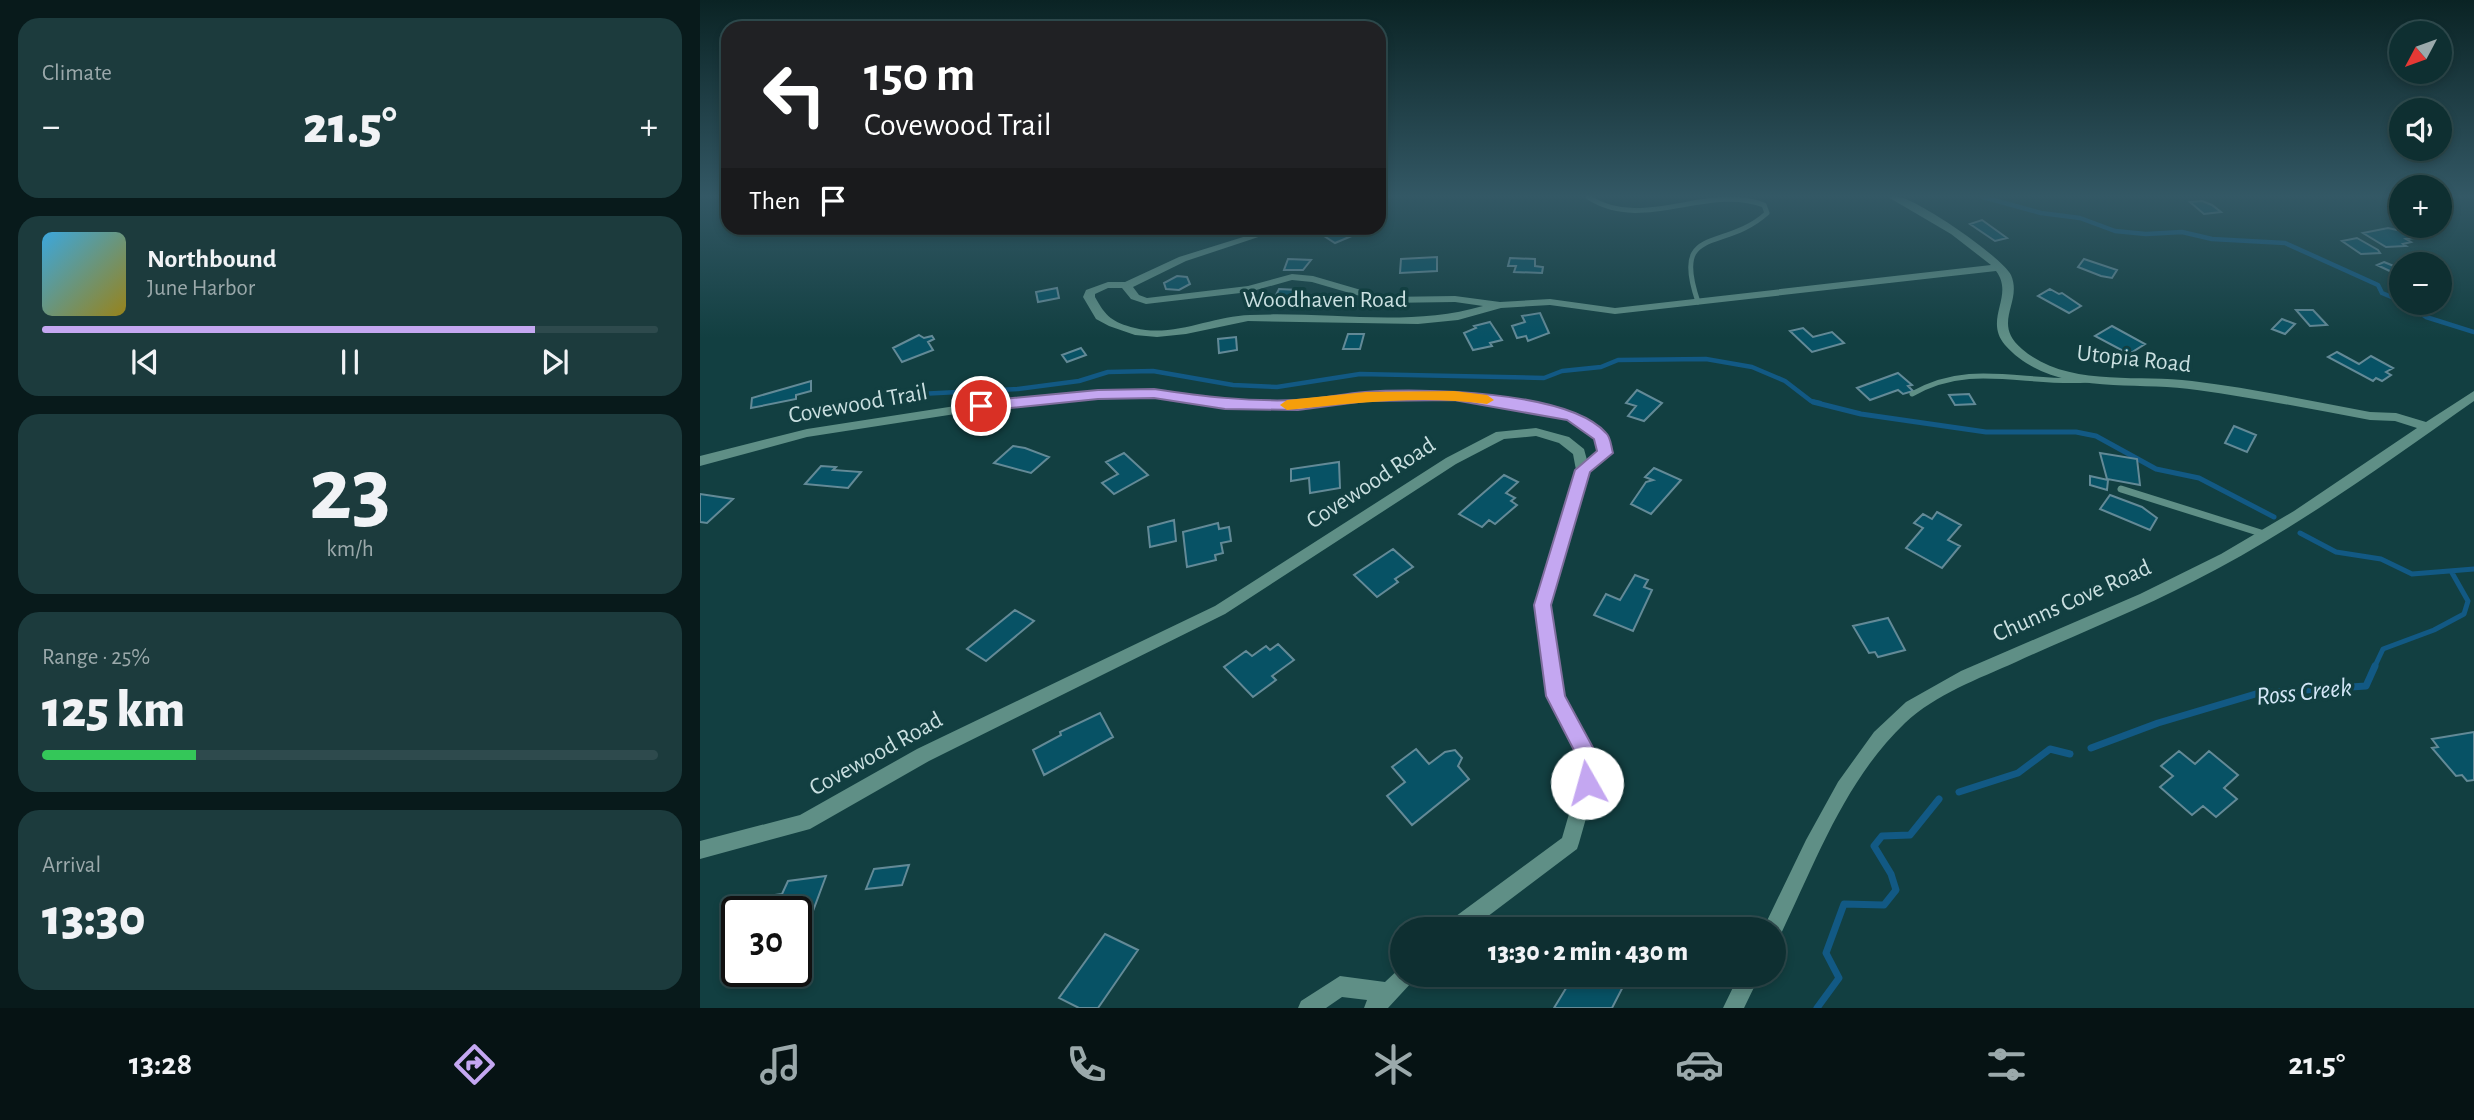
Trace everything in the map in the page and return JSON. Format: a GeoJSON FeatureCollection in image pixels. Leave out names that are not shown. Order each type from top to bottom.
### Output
{"type":"FeatureCollection","features":[{"type":"Feature","properties":{"kind":"street"},"geometry":{"type":"LineString","coordinates":[[1128,286],[1142,276],[1228,244]]}},
{"type":"Feature","properties":{"kind":"street"},"geometry":{"type":"LineString","coordinates":[[1971,244],[2000,267]]}},
{"type":"Feature","properties":{"kind":"street","name":"Woodhaven Road"},"geometry":{"type":"LineString","coordinates":[[1500,305],[1458,317],[1418,321],[1248,318],[1157,334],[1135,331],[1100,317],[1089,297],[1090,292],[1101,286],[1113,284],[1128,286],[1135,296],[1146,301],[1249,289],[1292,277],[1313,279],[1384,300],[1455,299],[1500,305],[1550,302],[1615,311],[2000,267]]}},
{"type":"Feature","properties":{"kind":"street","name":"Utopia Road"},"geometry":{"type":"LineString","coordinates":[[2000,267],[2007,285],[1999,321],[2000,331],[2025,358],[2041,365],[2096,379],[2190,384],[2370,415],[2396,417],[2427,427]]}},
{"type":"Feature","properties":{"kind":"street","name":"Covewood Trail"},"geometry":{"type":"LineString","coordinates":[[700,461],[807,433],[981,406],[1098,394],[1154,394],[1225,405],[1286,405],[1366,397],[1454,395],[1514,403],[1572,416],[1601,436],[1605,453],[1583,470]]}},
{"type":"Feature","properties":{"kind":"street","name":"Chunns Cove Road"},"geometry":{"type":"LineString","coordinates":[[1779,917],[1837,801],[1864,760],[1900,717],[1946,685],[2189,577],[2265,535],[2474,395]]}},
{"type":"Feature","properties":{"kind":"street","name":"Covewood Road"},"geometry":{"type":"LineString","coordinates":[[700,850],[804,823],[923,755],[1220,610],[1451,461],[1501,435],[1536,432],[1564,440],[1579,452],[1583,470]]}},
{"type":"Feature","properties":{"kind":"street"},"geometry":{"type":"LineString","coordinates":[[1471,917],[1570,843],[1587,783],[1587,755],[1556,696],[1542,605],[1583,470]]}},
{"type":"Feature","properties":{"kind":"street"},"geometry":{"type":"LineString","coordinates":[[1308,1008],[1340,986],[1380,1000],[1393,987]]}},
{"type":"Feature","properties":{"kind":"street"},"geometry":{"type":"LineString","coordinates":[[1733,1008],[1744,987]]}},
{"type":"Feature","properties":{"kind":"lane"},"geometry":{"type":"LineString","coordinates":[[1698,302],[1688,276],[1688,261],[1691,252],[1702,244]]}},
{"type":"Feature","properties":{"kind":"lane"},"geometry":{"type":"LineString","coordinates":[[1912,394],[1925,384],[1949,375],[1978,372],[2052,383],[2096,379]]}},
{"type":"Feature","properties":{"kind":"lane"},"geometry":{"type":"LineString","coordinates":[[2121,489],[2265,535]]}},
{"type":"Feature","properties":{"kind":"building"},"geometry":{"type":"Polygon","coordinates":[[[2346,244],[2368,244],[2380,253],[2361,254],[2346,244]]]}},
{"type":"Feature","properties":{"kind":"building"},"geometry":{"type":"Polygon","coordinates":[[[2381,244],[2403,244],[2406,246],[2386,247],[2381,244]]]}},
{"type":"Feature","properties":{"kind":"building"},"geometry":{"type":"Polygon","coordinates":[[[1437,257],[1437,271],[1400,273],[1401,259],[1437,257]]]}},
{"type":"Feature","properties":{"kind":"building"},"geometry":{"type":"Polygon","coordinates":[[[1510,258],[1535,259],[1535,266],[1543,267],[1542,273],[1514,272],[1516,266],[1508,266],[1510,258]]]}},
{"type":"Feature","properties":{"kind":"building"},"geometry":{"type":"Polygon","coordinates":[[[1288,259],[1311,260],[1303,270],[1284,270],[1288,259]]]}},
{"type":"Feature","properties":{"kind":"building"},"geometry":{"type":"Polygon","coordinates":[[[2084,259],[2117,270],[2112,278],[2101,276],[2078,267],[2084,259]]]}},
{"type":"Feature","properties":{"kind":"building"},"geometry":{"type":"Polygon","coordinates":[[[2384,262],[2389,264],[2389,271],[2377,265],[2384,262]]]}},
{"type":"Feature","properties":{"kind":"building"},"geometry":{"type":"Polygon","coordinates":[[[1177,276],[1187,277],[1190,284],[1179,290],[1166,289],[1164,283],[1177,276]]]}},
{"type":"Feature","properties":{"kind":"building"},"geometry":{"type":"Polygon","coordinates":[[[1057,288],[1059,298],[1038,302],[1036,292],[1057,288]]]}},
{"type":"Feature","properties":{"kind":"building"},"geometry":{"type":"Polygon","coordinates":[[[1279,289],[1298,290],[1292,302],[1273,301],[1279,289]]]}},
{"type":"Feature","properties":{"kind":"building"},"geometry":{"type":"Polygon","coordinates":[[[2050,289],[2062,293],[2081,306],[2069,313],[2038,296],[2050,289]]]}},
{"type":"Feature","properties":{"kind":"building"},"geometry":{"type":"Polygon","coordinates":[[[2296,310],[2313,310],[2327,325],[2310,326],[2296,310]]]}},
{"type":"Feature","properties":{"kind":"building"},"geometry":{"type":"Polygon","coordinates":[[[1540,313],[1549,333],[1528,341],[1526,336],[1517,338],[1512,326],[1525,322],[1522,316],[1540,313]]]}},
{"type":"Feature","properties":{"kind":"building"},"geometry":{"type":"Polygon","coordinates":[[[2282,319],[2295,324],[2285,334],[2272,329],[2282,319]]]}},
{"type":"Feature","properties":{"kind":"building"},"geometry":{"type":"Polygon","coordinates":[[[1490,322],[1502,340],[1490,343],[1492,346],[1473,350],[1464,333],[1476,328],[1474,326],[1490,322]]]}},
{"type":"Feature","properties":{"kind":"building"},"geometry":{"type":"Polygon","coordinates":[[[2112,326],[2145,344],[2129,354],[2095,336],[2112,326]]]}},
{"type":"Feature","properties":{"kind":"building"},"geometry":{"type":"Polygon","coordinates":[[[1803,328],[1813,337],[1832,332],[1844,343],[1812,352],[1790,331],[1803,328]]]}},
{"type":"Feature","properties":{"kind":"building"},"geometry":{"type":"Polygon","coordinates":[[[1348,334],[1364,334],[1360,349],[1343,349],[1348,334]]]}},
{"type":"Feature","properties":{"kind":"building"},"geometry":{"type":"Polygon","coordinates":[[[919,335],[924,338],[932,336],[934,339],[928,342],[933,350],[902,362],[893,348],[919,335]]]}},
{"type":"Feature","properties":{"kind":"building"},"geometry":{"type":"Polygon","coordinates":[[[1236,337],[1237,350],[1219,353],[1218,339],[1236,337]]]}},
{"type":"Feature","properties":{"kind":"building"},"geometry":{"type":"Polygon","coordinates":[[[1081,348],[1086,355],[1067,362],[1062,355],[1081,348]]]}},
{"type":"Feature","properties":{"kind":"building"},"geometry":{"type":"Polygon","coordinates":[[[2337,352],[2359,364],[2371,356],[2393,368],[2386,372],[2391,375],[2382,381],[2376,378],[2373,381],[2328,357],[2337,352]]]}},
{"type":"Feature","properties":{"kind":"building"},"geometry":{"type":"Polygon","coordinates":[[[1898,373],[1912,385],[1908,386],[1913,391],[1903,394],[1898,390],[1870,400],[1857,388],[1898,373]]]}},
{"type":"Feature","properties":{"kind":"building"},"geometry":{"type":"Polygon","coordinates":[[[811,381],[811,391],[796,395],[796,399],[751,408],[752,398],[811,381]]]}},
{"type":"Feature","properties":{"kind":"building"},"geometry":{"type":"Polygon","coordinates":[[[1637,390],[1662,403],[1644,421],[1628,416],[1636,406],[1626,403],[1637,390]]]}},
{"type":"Feature","properties":{"kind":"building"},"geometry":{"type":"Polygon","coordinates":[[[1969,394],[1975,404],[1955,405],[1949,395],[1969,394]]]}},
{"type":"Feature","properties":{"kind":"building"},"geometry":{"type":"Polygon","coordinates":[[[2234,426],[2256,435],[2247,452],[2225,443],[2234,426]]]}},
{"type":"Feature","properties":{"kind":"building"},"geometry":{"type":"Polygon","coordinates":[[[1013,446],[1049,457],[1031,473],[994,463],[1013,446]]]}},
{"type":"Feature","properties":{"kind":"building"},"geometry":{"type":"Polygon","coordinates":[[[1124,453],[1148,475],[1114,494],[1102,483],[1118,474],[1106,462],[1124,453]]]}},
{"type":"Feature","properties":{"kind":"building"},"geometry":{"type":"Polygon","coordinates":[[[2100,453],[2137,459],[2140,485],[2107,479],[2100,453]]]}},
{"type":"Feature","properties":{"kind":"building"},"geometry":{"type":"Polygon","coordinates":[[[1339,462],[1340,488],[1310,493],[1309,478],[1291,481],[1291,469],[1339,462]]]}},
{"type":"Feature","properties":{"kind":"building"},"geometry":{"type":"Polygon","coordinates":[[[821,466],[836,467],[833,470],[861,472],[848,488],[805,484],[821,466]]]}},
{"type":"Feature","properties":{"kind":"building"},"geometry":{"type":"Polygon","coordinates":[[[1654,468],[1681,480],[1651,514],[1631,504],[1646,482],[1653,480],[1645,477],[1654,468]]]}},
{"type":"Feature","properties":{"kind":"building"},"geometry":{"type":"Polygon","coordinates":[[[1504,475],[1518,482],[1506,493],[1515,498],[1511,501],[1517,505],[1495,524],[1489,520],[1482,527],[1459,514],[1504,475]]]}},
{"type":"Feature","properties":{"kind":"building"},"geometry":{"type":"Polygon","coordinates":[[[2090,476],[2108,480],[2107,490],[2090,485],[2090,476]]]}},
{"type":"Feature","properties":{"kind":"building"},"geometry":{"type":"Polygon","coordinates":[[[700,494],[733,499],[707,523],[700,522],[700,494]]]}},
{"type":"Feature","properties":{"kind":"building"},"geometry":{"type":"Polygon","coordinates":[[[2110,495],[2142,507],[2157,518],[2150,530],[2100,509],[2110,495]]]}},
{"type":"Feature","properties":{"kind":"building"},"geometry":{"type":"Polygon","coordinates":[[[1937,512],[1961,525],[1948,540],[1960,546],[1942,568],[1906,548],[1923,528],[1914,523],[1923,514],[1932,519],[1937,512]]]}},
{"type":"Feature","properties":{"kind":"building"},"geometry":{"type":"Polygon","coordinates":[[[1174,520],[1176,541],[1150,547],[1148,527],[1174,520]]]}},
{"type":"Feature","properties":{"kind":"building"},"geometry":{"type":"Polygon","coordinates":[[[1218,523],[1219,529],[1229,527],[1231,541],[1221,543],[1223,553],[1215,555],[1216,560],[1187,567],[1183,532],[1218,523]]]}},
{"type":"Feature","properties":{"kind":"building"},"geometry":{"type":"Polygon","coordinates":[[[1393,549],[1413,567],[1395,579],[1398,582],[1377,597],[1354,575],[1393,549]]]}},
{"type":"Feature","properties":{"kind":"building"},"geometry":{"type":"Polygon","coordinates":[[[1635,575],[1648,580],[1644,587],[1652,590],[1633,631],[1594,615],[1606,594],[1620,600],[1635,575]]]}},
{"type":"Feature","properties":{"kind":"building"},"geometry":{"type":"Polygon","coordinates":[[[1015,610],[1034,621],[986,661],[967,649],[1015,610]]]}},
{"type":"Feature","properties":{"kind":"building"},"geometry":{"type":"Polygon","coordinates":[[[1888,618],[1905,650],[1878,657],[1875,652],[1869,653],[1853,626],[1888,618]]]}},
{"type":"Feature","properties":{"kind":"building"},"geometry":{"type":"Polygon","coordinates":[[[1278,644],[1294,660],[1272,676],[1276,680],[1253,697],[1224,667],[1246,651],[1252,656],[1266,646],[1270,650],[1278,644]]]}},
{"type":"Feature","properties":{"kind":"building"},"geometry":{"type":"Polygon","coordinates":[[[1100,713],[1113,737],[1044,775],[1033,750],[1061,735],[1060,732],[1100,713]]]}},
{"type":"Feature","properties":{"kind":"building"},"geometry":{"type":"Polygon","coordinates":[[[2474,732],[2474,780],[2467,781],[2462,775],[2456,776],[2432,748],[2438,747],[2432,739],[2474,732]]]}},
{"type":"Feature","properties":{"kind":"building"},"geometry":{"type":"Polygon","coordinates":[[[1416,749],[1429,764],[1445,752],[1455,750],[1462,758],[1458,766],[1469,779],[1412,825],[1387,796],[1405,782],[1392,767],[1416,749]]]}},
{"type":"Feature","properties":{"kind":"building"},"geometry":{"type":"Polygon","coordinates":[[[2179,751],[2195,764],[2209,751],[2238,775],[2224,788],[2237,799],[2216,817],[2203,806],[2192,815],[2160,787],[2173,776],[2161,766],[2179,751]]]}},
{"type":"Feature","properties":{"kind":"building"},"geometry":{"type":"Polygon","coordinates":[[[909,865],[902,885],[866,889],[874,869],[909,865]]]}},
{"type":"Feature","properties":{"kind":"building"},"geometry":{"type":"Polygon","coordinates":[[[826,876],[812,914],[812,896],[767,896],[782,894],[788,881],[826,876]]]}},
{"type":"Feature","properties":{"kind":"building"},"geometry":{"type":"Polygon","coordinates":[[[1105,934],[1138,950],[1098,1008],[1079,1008],[1059,998],[1105,934]]]}},
{"type":"Feature","properties":{"kind":"building"},"geometry":{"type":"Polygon","coordinates":[[[1567,987],[1623,987],[1612,1008],[1554,1008],[1567,987]]]}},
{"type":"Feature","properties":{"kind":"waterway"},"geometry":{"type":"LineString","coordinates":[[2287,244],[2378,285],[2382,293],[2389,296]]}},
{"type":"Feature","properties":{"kind":"waterway"},"geometry":{"type":"LineString","coordinates":[[2423,315],[2474,332]]}},
{"type":"Feature","properties":{"kind":"waterway"},"geometry":{"type":"LineString","coordinates":[[899,395],[1018,389],[1079,381],[1108,372],[1153,371],[1233,385],[1277,387],[1360,374],[1544,378],[1562,371],[1601,367],[1618,360],[1706,359],[1752,367],[1785,381],[1811,401],[1820,403]]}},
{"type":"Feature","properties":{"kind":"waterway"},"geometry":{"type":"LineString","coordinates":[[1813,402],[1861,414],[1986,432],[2076,432],[2096,436],[2156,469],[2199,478],[2274,517]]}},
{"type":"Feature","properties":{"kind":"waterway"},"geometry":{"type":"LineString","coordinates":[[2300,533],[2336,552],[2381,559],[2412,574],[2474,569]]}},
{"type":"Feature","properties":{"kind":"waterway","name":"Ross Creek"},"geometry":{"type":"LineString","coordinates":[[2374,668],[2383,649],[2434,630],[2464,614],[2468,601],[2451,571]]}},
{"type":"Feature","properties":{"kind":"waterway","name":"Ross Creek"},"geometry":{"type":"LineString","coordinates":[[2091,748],[2158,723],[2259,693],[2366,686],[2375,666]]}},
{"type":"Feature","properties":{"kind":"waterway","name":"Ross Creek"},"geometry":{"type":"LineString","coordinates":[[1959,792],[2018,773],[2050,749],[2070,754]]}},
{"type":"Feature","properties":{"kind":"waterway","name":"Ross Creek"},"geometry":{"type":"LineString","coordinates":[[1817,1008],[1839,978],[1826,953],[1844,904],[1884,905],[1896,890],[1891,874],[1874,846],[1882,836],[1910,835],[1939,799]]}},
{"type":"Feature","properties":{"kind":"slow traffic"},"geometry":{"type":"LineString","coordinates":[[1287,405],[1366,397],[1454,395],[1487,400]]}},
{"type":"Feature","properties":{"kind":"route"},"geometry":{"type":"LineString","coordinates":[[981,406],[1098,394],[1154,394],[1225,405],[1298,405],[1366,397],[1454,395],[1514,403],[1572,416],[1601,436],[1605,453],[1583,470],[1542,605],[1556,696],[1587,755],[1587,783]]}}]}
